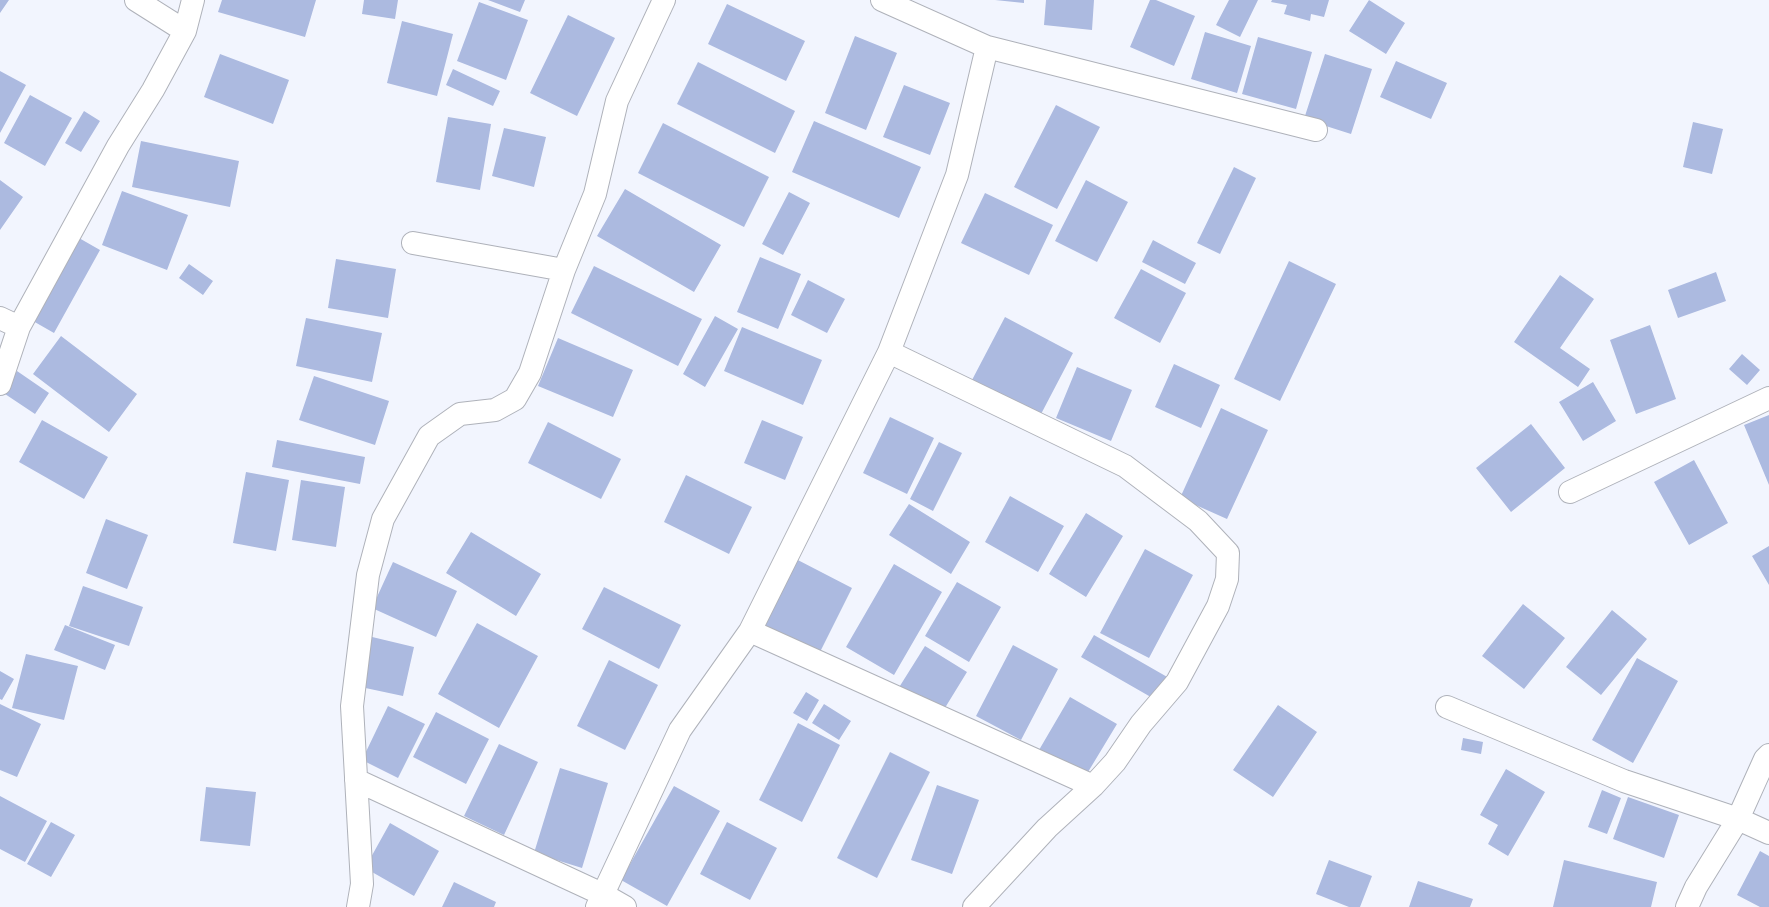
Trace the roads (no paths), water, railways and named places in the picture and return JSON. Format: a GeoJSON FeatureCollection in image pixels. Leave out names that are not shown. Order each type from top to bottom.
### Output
{"type":"FeatureCollection","features":[{"type":"Feature","properties":{"kind":"street"},"geometry":{"type":"LineString","coordinates":[[136,0],[184,31]]}},
{"type":"Feature","properties":{"kind":"street"},"geometry":{"type":"LineString","coordinates":[[0,384],[9,322],[154,90],[184,31],[193,0]]}},
{"type":"Feature","properties":{"kind":"street"},"geometry":{"type":"LineString","coordinates":[[358,907],[362,884],[352,706],[368,575],[383,519],[429,436],[460,414],[495,410],[515,399],[530,373],[564,270],[595,194],[617,101],[664,0]]}},
{"type":"Feature","properties":{"kind":"street"},"geometry":{"type":"LineString","coordinates":[[882,0],[987,47],[1316,130]]}},
{"type":"Feature","properties":{"kind":"street"},"geometry":{"type":"LineString","coordinates":[[600,901],[680,730],[750,631],[889,352],[958,175],[987,47]]}},
{"type":"Feature","properties":{"kind":"street"},"geometry":{"type":"LineString","coordinates":[[413,242],[564,270]]}},
{"type":"Feature","properties":{"kind":"street"},"geometry":{"type":"LineString","coordinates":[[889,352],[1125,466],[1198,521],[1228,552],[1227,579],[1218,606],[1178,682],[1141,724],[1115,762],[1093,786],[1047,828],[974,907]]}},
{"type":"Feature","properties":{"kind":"street"},"geometry":{"type":"LineString","coordinates":[[1570,492],[1769,398]]}},
{"type":"Feature","properties":{"kind":"street"},"geometry":{"type":"LineString","coordinates":[[750,631],[1093,786]]}},
{"type":"Feature","properties":{"kind":"street"},"geometry":{"type":"LineString","coordinates":[[1447,707],[1624,781],[1738,819],[1769,833]]}},
{"type":"Feature","properties":{"kind":"street"},"geometry":{"type":"LineString","coordinates":[[1687,907],[1696,887],[1738,819],[1765,759],[1769,755]]}},
{"type":"Feature","properties":{"kind":"street"},"geometry":{"type":"LineString","coordinates":[[356,780],[600,901],[625,907]]}}]}
